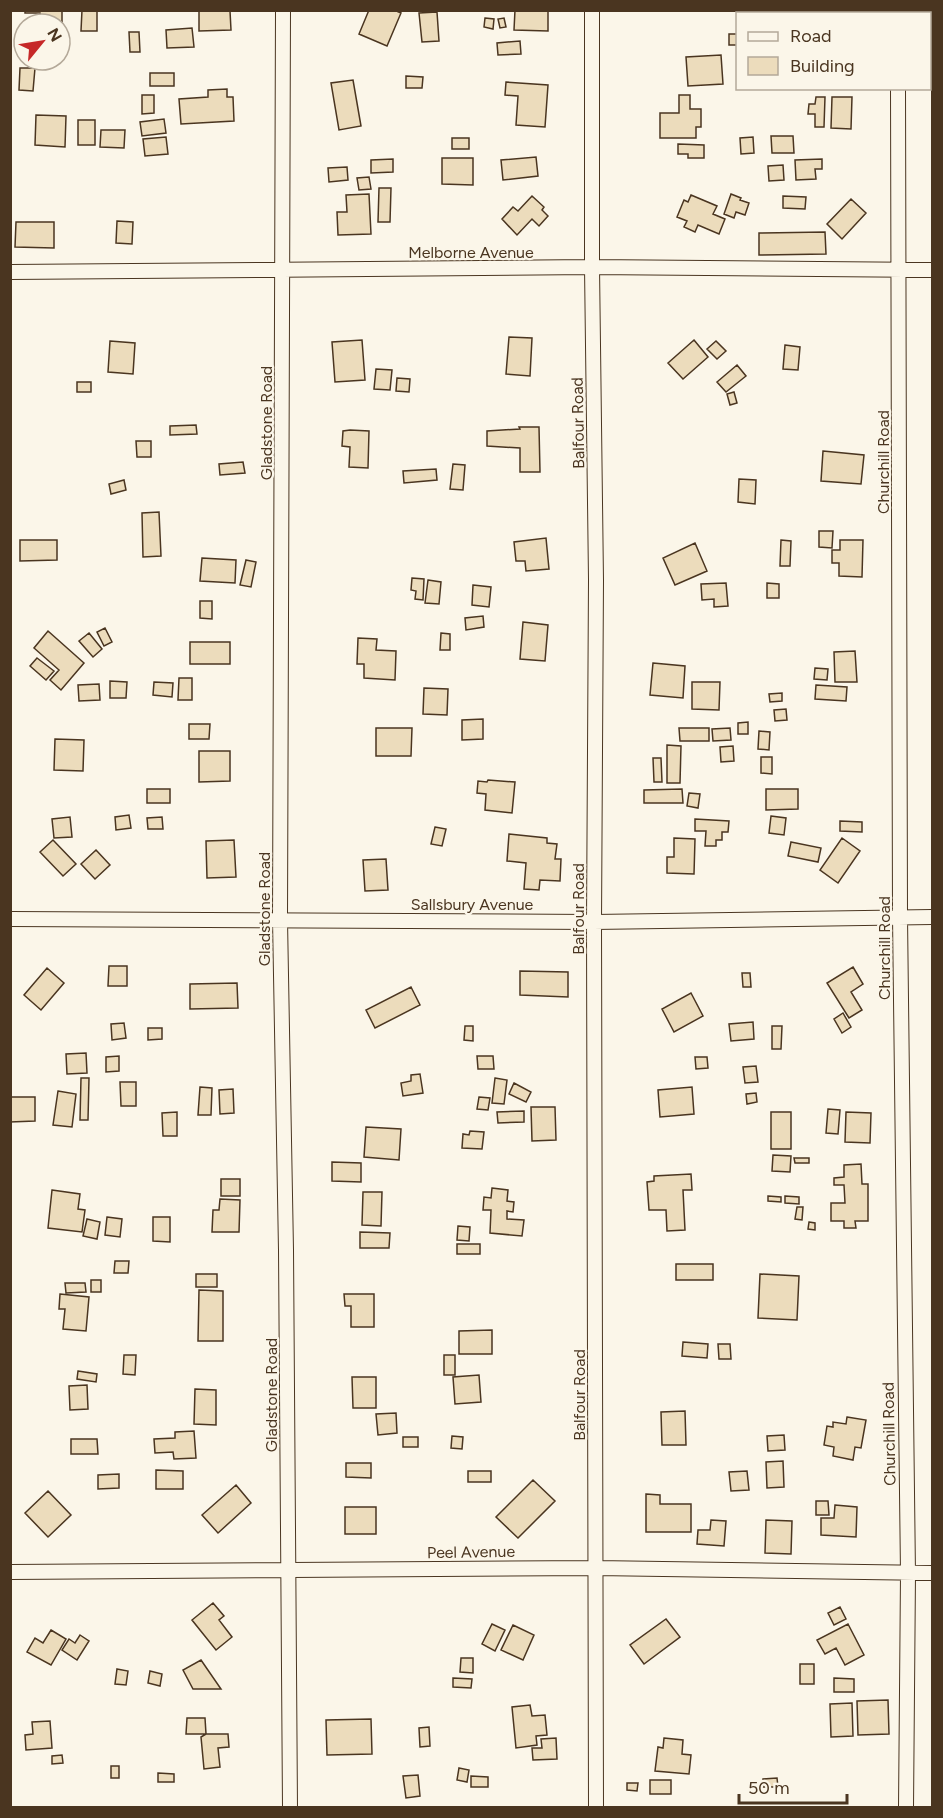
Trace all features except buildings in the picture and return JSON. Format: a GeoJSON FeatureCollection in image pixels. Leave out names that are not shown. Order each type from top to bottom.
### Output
{"type":"FeatureCollection","features":[{"type":"Feature","properties":{"kind":"street","name":"Gladstone Road"},"geometry":{"type":"LineString","coordinates":[[283,10],[280,920],[286,1250],[290,1808]]}},
{"type":"Feature","properties":{"kind":"street","name":"Balfour Road"},"geometry":{"type":"LineString","coordinates":[[592,10],[592,267],[596,580],[594,922],[596,1808]]}},
{"type":"Feature","properties":{"kind":"street","name":"Churchill Road"},"geometry":{"type":"LineString","coordinates":[[898,90],[900,917],[908,1574],[906,1808]]}},
{"type":"Feature","properties":{"kind":"street","name":"Melborne Avenue"},"geometry":{"type":"LineString","coordinates":[[10,272],[592,267],[933,270]]}},
{"type":"Feature","properties":{"kind":"street","name":"Sallsbury Avenue"},"geometry":{"type":"LineString","coordinates":[[10,919],[594,922],[933,917]]}},
{"type":"Feature","properties":{"kind":"street","name":"Peel Avenue"},"geometry":{"type":"LineString","coordinates":[[10,1572],[596,1568],[933,1573]]}}]}
